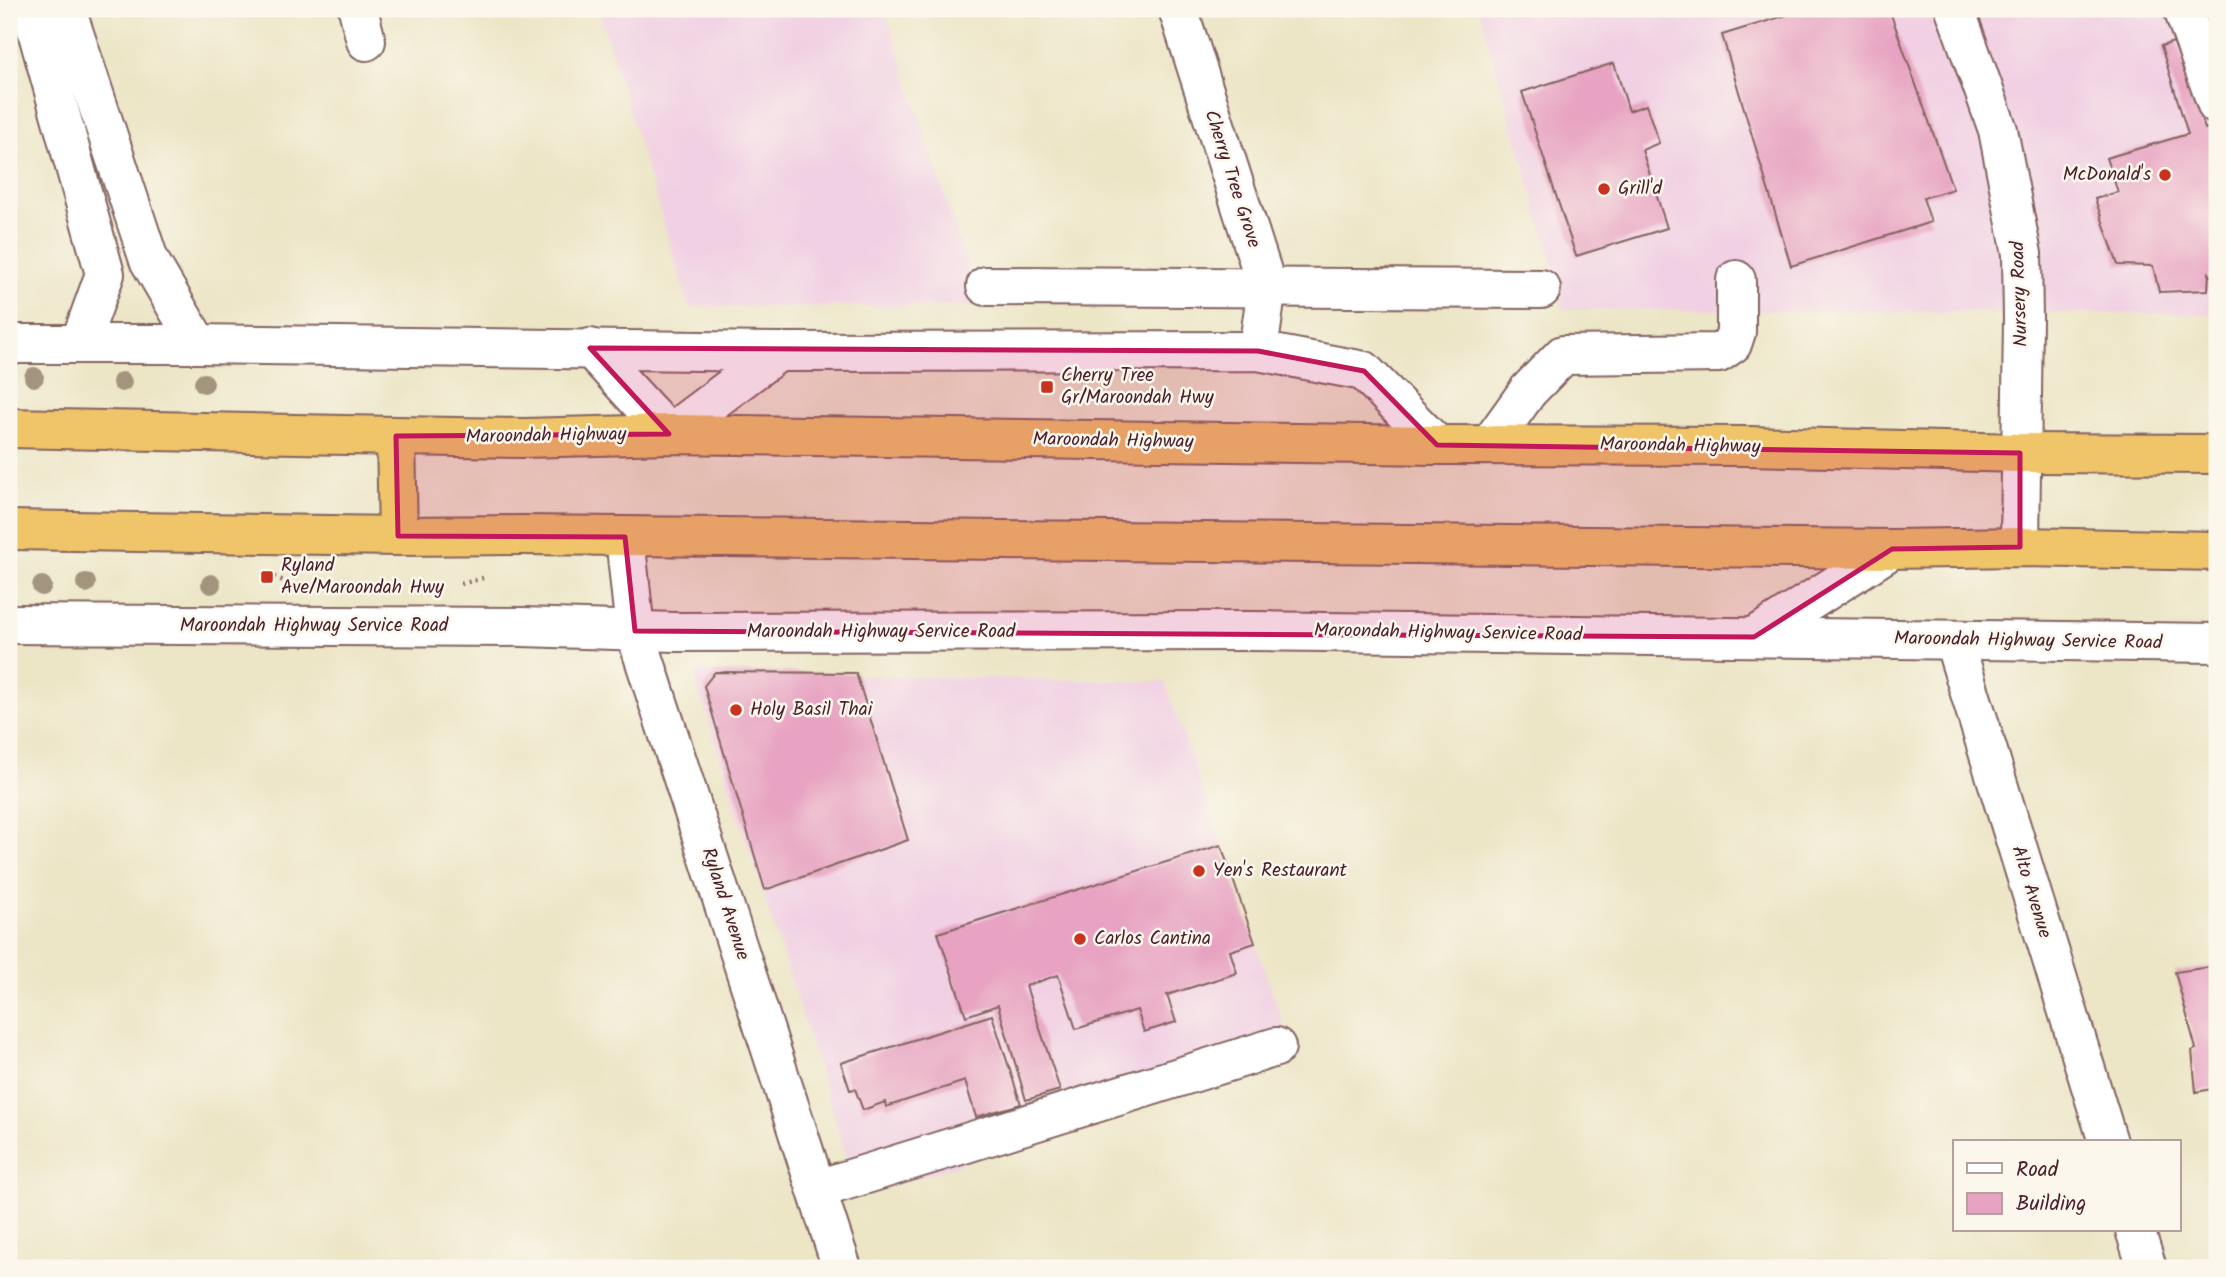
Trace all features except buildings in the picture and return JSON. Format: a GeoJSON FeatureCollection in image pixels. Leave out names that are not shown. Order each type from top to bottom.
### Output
{"type":"FeatureCollection","features":[{"type":"Feature","properties":{"kind":"highway","name":"Maroondah Highway"},"geometry":{"type":"LineString","coordinates":[[9,428],[524,438],[668,434],[2217,454]]}},
{"type":"Feature","properties":{"kind":"highway"},"geometry":{"type":"LineString","coordinates":[[396,436],[398,536]]}},
{"type":"Feature","properties":{"kind":"highway"},"geometry":{"type":"LineString","coordinates":[[9,530],[398,536],[1892,549],[2020,547],[2217,551]]}},
{"type":"Feature","properties":{"kind":"street"},"geometry":{"type":"LineString","coordinates":[[31,9],[105,274],[80,343]]}},
{"type":"Feature","properties":{"kind":"street"},"geometry":{"type":"LineString","coordinates":[[66,9],[149,260],[198,344]]}},
{"type":"Feature","properties":{"kind":"street","name":"Cherry Tree Grove"},"geometry":{"type":"LineString","coordinates":[[1178,9],[1267,287],[1258,351]]}},
{"type":"Feature","properties":{"kind":"street","name":"Nursery Road"},"geometry":{"type":"LineString","coordinates":[[1955,9],[1998,130],[2022,254],[2020,547]]}},
{"type":"Feature","properties":{"kind":"street"},"geometry":{"type":"LineString","coordinates":[[2183,9],[2217,106]]}},
{"type":"Feature","properties":{"kind":"street"},"geometry":{"type":"LineString","coordinates":[[2197,53],[2214,21],[2211,9]]}},
{"type":"Feature","properties":{"kind":"street"},"geometry":{"type":"LineString","coordinates":[[1490,444],[1528,391],[1563,355],[1719,353],[1732,344],[1736,332],[1736,281]]}},
{"type":"Feature","properties":{"kind":"street"},"geometry":{"type":"LineString","coordinates":[[986,286],[1541,289]]}},
{"type":"Feature","properties":{"kind":"street"},"geometry":{"type":"LineString","coordinates":[[9,344],[778,352],[1258,351],[1364,372],[1437,445]]}},
{"type":"Feature","properties":{"kind":"street"},"geometry":{"type":"LineString","coordinates":[[590,348],[668,434],[778,352]]}},
{"type":"Feature","properties":{"kind":"street","name":"Ryland Avenue"},"geometry":{"type":"LineString","coordinates":[[625,537],[635,631],[842,1268]]}},
{"type":"Feature","properties":{"kind":"street"},"geometry":{"type":"LineString","coordinates":[[1754,637],[1892,549]]}},
{"type":"Feature","properties":{"kind":"street","name":"Maroondah Highway Service Road"},"geometry":{"type":"LineString","coordinates":[[9,624],[509,627],[635,631],[1250,631],[2217,643]]}},
{"type":"Feature","properties":{"kind":"street","name":"Alto Avenue"},"geometry":{"type":"LineString","coordinates":[[1954,641],[2107,1140]]}},
{"type":"Feature","properties":{"kind":"street"},"geometry":{"type":"LineString","coordinates":[[818,1189],[1276,1047]]}},
{"type":"Feature","properties":{"kind":"street"},"geometry":{"type":"LineString","coordinates":[[2136,1232],[2147,1268]]}},
{"type":"Feature","properties":{"kind":"highlighted area"},"geometry":{"type":"Polygon","coordinates":[[[590,348],[1258,351],[1364,371],[1437,445],[2020,453],[2020,547],[1892,549],[1754,637],[635,631],[625,537],[398,536],[396,436],[669,434],[590,348]]]}},
{"type":"Feature","properties":{"kind":"shaded area"},"geometry":{"type":"Polygon","coordinates":[[[598,9],[885,9],[980,306],[689,307],[598,9]]]}},
{"type":"Feature","properties":{"kind":"shaded area"},"geometry":{"type":"Polygon","coordinates":[[[1479,9],[2217,9],[2217,314],[1563,309],[1549,251],[1479,9]]]}},
{"type":"Feature","properties":{"kind":"shaded area"},"geometry":{"type":"Polygon","coordinates":[[[700,672],[1165,682],[1295,1058],[859,1196],[695,678],[700,672]]]}},
{"type":"Feature","properties":{"kind":"place","name":"McDonald's"},"geometry":{"type":"Point","coordinates":[2165,175]}},
{"type":"Feature","properties":{"kind":"place","name":"Grill'd"},"geometry":{"type":"Point","coordinates":[1604,189]}},
{"type":"Feature","properties":{"kind":"place","name":"Cherry Tree Gr/Maroondah Hwy"},"geometry":{"type":"Point","coordinates":[1047,387]}},
{"type":"Feature","properties":{"kind":"place","name":"Ryland Ave/Maroondah Hwy"},"geometry":{"type":"Point","coordinates":[267,577]}},
{"type":"Feature","properties":{"kind":"place","name":"Holy Basil Thai"},"geometry":{"type":"Point","coordinates":[736,710]}},
{"type":"Feature","properties":{"kind":"place","name":"Yen's Restaurant"},"geometry":{"type":"Point","coordinates":[1199,871]}},
{"type":"Feature","properties":{"kind":"place","name":"Carlos Cantina"},"geometry":{"type":"Point","coordinates":[1080,939]}}]}
